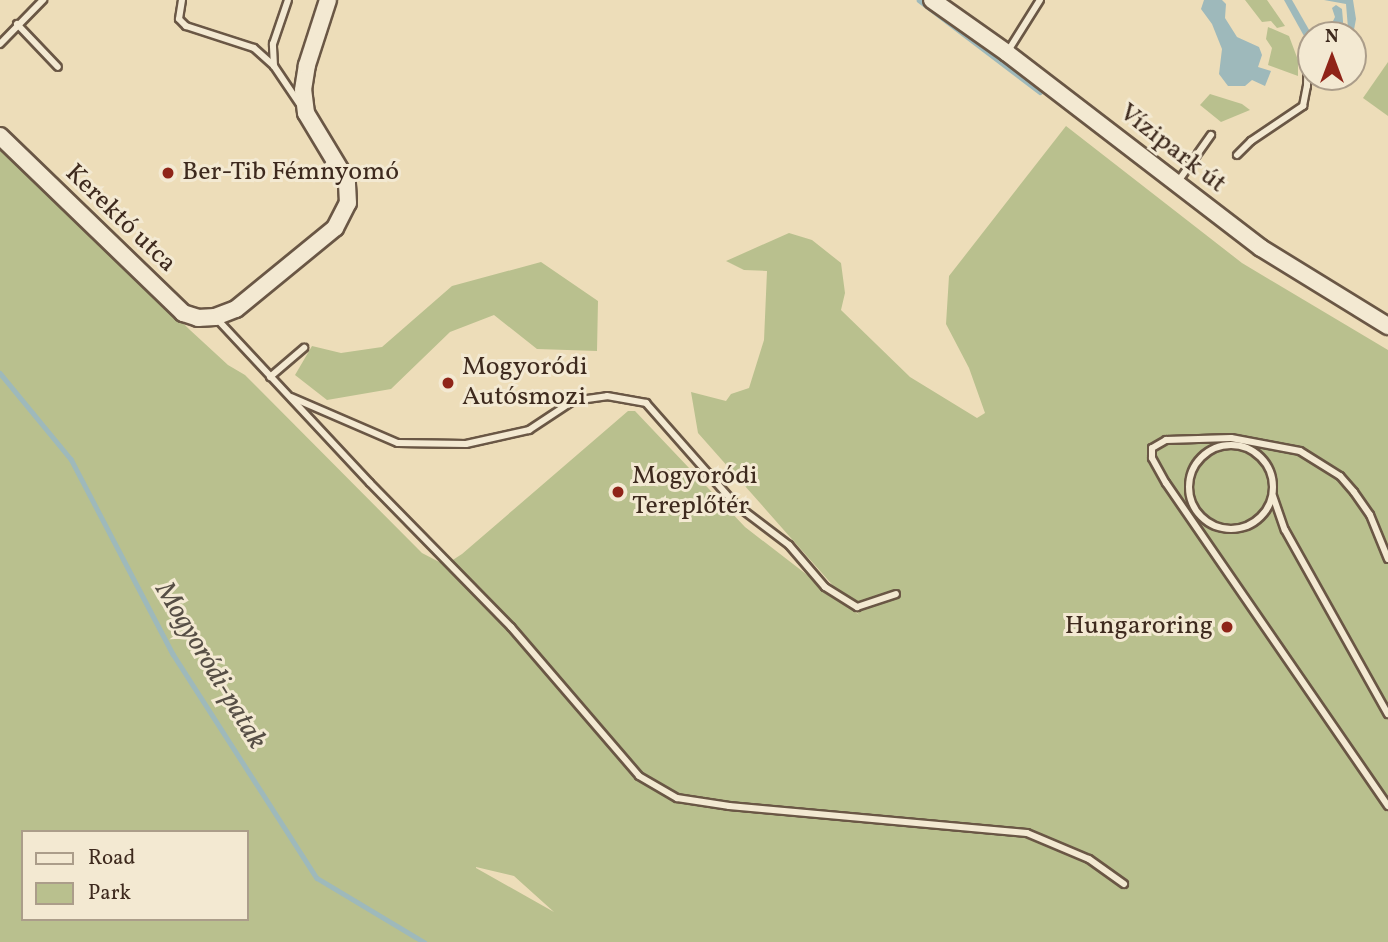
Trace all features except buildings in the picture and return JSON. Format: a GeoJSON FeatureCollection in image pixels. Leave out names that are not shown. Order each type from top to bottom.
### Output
{"type":"FeatureCollection","features":[{"type":"Feature","properties":{"kind":"street"},"geometry":{"type":"LineString","coordinates":[[215,317],[236,309],[335,228],[348,203],[347,181],[306,113],[303,90],[307,65],[328,0]]}},
{"type":"Feature","properties":{"kind":"street","name":"Vízipark út"},"geometry":{"type":"LineString","coordinates":[[932,0],[1007,52],[1261,248],[1388,326]]}},
{"type":"Feature","properties":{"kind":"street","name":"Kerektó utca"},"geometry":{"type":"LineString","coordinates":[[0,136],[183,313],[198,318],[215,317]]}},
{"type":"Feature","properties":{"kind":"lane"},"geometry":{"type":"LineString","coordinates":[[0,44],[43,0]]}},
{"type":"Feature","properties":{"kind":"lane"},"geometry":{"type":"LineString","coordinates":[[182,0],[178,19],[186,26],[254,48],[274,66],[306,113]]}},
{"type":"Feature","properties":{"kind":"lane"},"geometry":{"type":"LineString","coordinates":[[274,66],[273,44],[288,0]]}},
{"type":"Feature","properties":{"kind":"lane"},"geometry":{"type":"LineString","coordinates":[[1007,52],[1040,0]]}},
{"type":"Feature","properties":{"kind":"lane"},"geometry":{"type":"LineString","coordinates":[[18,24],[58,67]]}},
{"type":"Feature","properties":{"kind":"lane"},"geometry":{"type":"LineString","coordinates":[[1237,155],[1251,141],[1303,106],[1306,91]]}},
{"type":"Feature","properties":{"kind":"lane"},"geometry":{"type":"LineString","coordinates":[[1176,184],[1211,135]]}},
{"type":"Feature","properties":{"kind":"lane"},"geometry":{"type":"LineString","coordinates":[[215,317],[511,627],[639,776],[648,782],[677,798],[729,806],[1027,833],[1089,859],[1124,884]]}},
{"type":"Feature","properties":{"kind":"lane"},"geometry":{"type":"LineString","coordinates":[[270,377],[304,348]]}},
{"type":"Feature","properties":{"kind":"lane"},"geometry":{"type":"LineString","coordinates":[[289,397],[398,443],[466,444],[529,430],[573,401],[607,396],[646,403],[736,504],[789,545],[825,587],[857,607],[896,594]]}},
{"type":"Feature","properties":{"kind":"lane"},"geometry":{"type":"LineString","coordinates":[[1388,559],[1370,515],[1354,492],[1340,475],[1300,451],[1231,439],[1166,440],[1152,448],[1152,458],[1166,483],[1388,806]]}},
{"type":"Feature","properties":{"kind":"lane"},"geometry":{"type":"LineString","coordinates":[[1273,496],[1268,509],[1252,523],[1233,529],[1219,527],[1196,511],[1189,484],[1200,459],[1223,445],[1237,445],[1256,453],[1270,468],[1273,496],[1285,530],[1388,714]]}},
{"type":"Feature","properties":{"kind":"green space"},"geometry":{"type":"Polygon","coordinates":[[[1245,0],[1267,0],[1285,26],[1277,28],[1271,21],[1262,22],[1245,0]]]}},
{"type":"Feature","properties":{"kind":"green space"},"geometry":{"type":"Polygon","coordinates":[[[1268,27],[1289,36],[1297,57],[1297,76],[1268,65],[1272,48],[1266,39],[1268,27]]]}},
{"type":"Feature","properties":{"kind":"green space"},"geometry":{"type":"Polygon","coordinates":[[[1388,62],[1388,116],[1363,98],[1388,62]]]}},
{"type":"Feature","properties":{"kind":"green space"},"geometry":{"type":"Polygon","coordinates":[[[1210,94],[1242,104],[1250,110],[1221,122],[1200,105],[1210,94]]]}},
{"type":"Feature","properties":{"kind":"green space"},"geometry":{"type":"Polygon","coordinates":[[[1066,126],[1242,263],[1388,350],[1388,942],[0,942],[0,143],[190,330],[228,365],[245,375],[422,553],[445,565],[462,554],[628,411],[635,411],[745,527],[859,615],[698,433],[691,392],[726,401],[731,394],[749,388],[764,340],[767,271],[744,270],[726,261],[789,233],[812,240],[841,263],[845,293],[841,310],[910,377],[977,418],[985,413],[969,368],[946,324],[949,276],[1066,126]],[[476,867],[554,912],[514,876],[476,867]]]}},
{"type":"Feature","properties":{"kind":"green space"},"geometry":{"type":"Polygon","coordinates":[[[541,262],[598,301],[597,351],[537,349],[494,315],[450,332],[391,389],[327,400],[295,375],[312,346],[341,353],[382,347],[452,286],[541,262]]]}},
{"type":"Feature","properties":{"kind":"water"},"geometry":{"type":"Polygon","coordinates":[[[1204,0],[1222,0],[1226,4],[1225,18],[1237,37],[1259,47],[1262,55],[1258,67],[1271,71],[1265,86],[1252,80],[1245,86],[1228,86],[1219,74],[1222,49],[1212,24],[1201,9],[1204,0]]]}},
{"type":"Feature","properties":{"kind":"water"},"geometry":{"type":"Polygon","coordinates":[[[1284,0],[1292,0],[1304,21],[1297,21],[1297,23],[1284,0]]]}},
{"type":"Feature","properties":{"kind":"water"},"geometry":{"type":"Polygon","coordinates":[[[1324,0],[1353,0],[1356,21],[1347,21],[1346,4],[1324,0]]]}},
{"type":"Feature","properties":{"kind":"water"},"geometry":{"type":"Polygon","coordinates":[[[1336,5],[1342,9],[1343,21],[1333,21],[1335,17],[1332,8],[1336,5]]]}},
{"type":"Feature","properties":{"kind":"waterway"},"geometry":{"type":"LineString","coordinates":[[919,0],[1040,92]]}},
{"type":"Feature","properties":{"kind":"waterway","name":"Mogyoródi-patak"},"geometry":{"type":"LineString","coordinates":[[0,373],[71,459],[173,654],[317,878],[424,942]]}},
{"type":"Feature","properties":{"kind":"place","name":"Ber-Tib Fémnyomó"},"geometry":{"type":"Point","coordinates":[168,173]}},
{"type":"Feature","properties":{"kind":"place","name":"Mogyoródi Autósmozi"},"geometry":{"type":"Point","coordinates":[448,383]}},
{"type":"Feature","properties":{"kind":"place","name":"Mogyoródi Tereplőtér"},"geometry":{"type":"Point","coordinates":[618,492]}},
{"type":"Feature","properties":{"kind":"place","name":"Hungaroring"},"geometry":{"type":"Point","coordinates":[1227,627]}}]}
